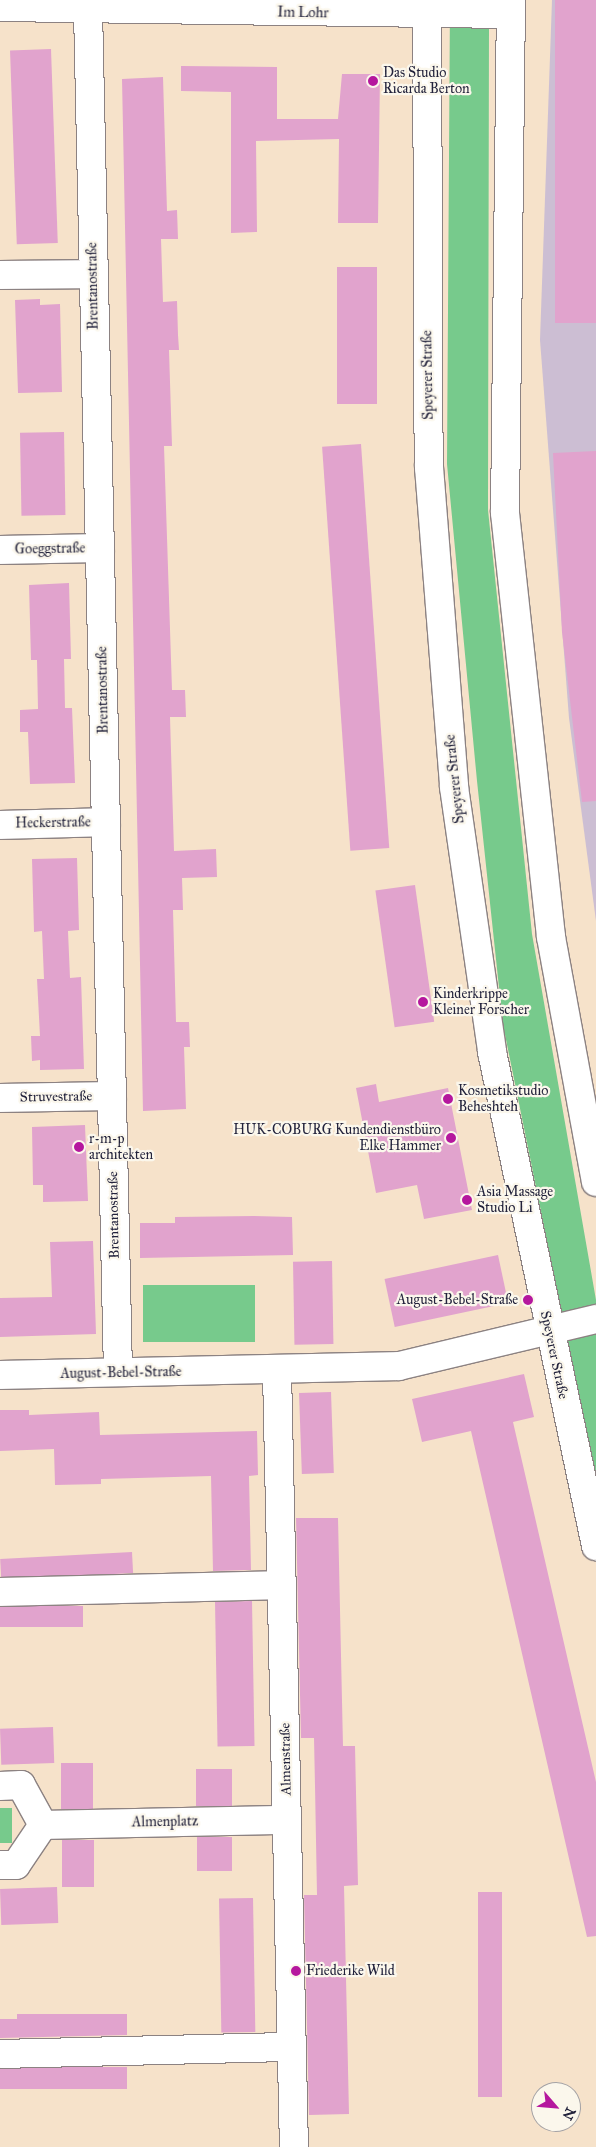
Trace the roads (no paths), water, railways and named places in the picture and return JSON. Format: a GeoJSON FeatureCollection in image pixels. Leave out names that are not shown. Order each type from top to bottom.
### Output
{"type":"FeatureCollection","features":[{"type":"Feature","properties":{"kind":"street","name":"Im Lohr"},"geometry":{"type":"LineString","coordinates":[[0,7],[88,9],[511,7]]}},
{"type":"Feature","properties":{"kind":"street"},"geometry":{"type":"LineString","coordinates":[[511,7],[505,513],[551,937],[596,1182]]}},
{"type":"Feature","properties":{"kind":"street","name":"Speyerer Straße"},"geometry":{"type":"LineString","coordinates":[[427,8],[429,467],[454,787],[492,1052],[548,1331],[596,1546]]}},
{"type":"Feature","properties":{"kind":"street","name":"Brentanostraße"},"geometry":{"type":"LineString","coordinates":[[88,9],[92,274],[100,548],[118,1372]]}},
{"type":"Feature","properties":{"kind":"street"},"geometry":{"type":"LineString","coordinates":[[0,275],[92,274]]}},
{"type":"Feature","properties":{"kind":"street","name":"Goeggstraße"},"geometry":{"type":"LineString","coordinates":[[0,550],[100,548]]}},
{"type":"Feature","properties":{"kind":"street","name":"Heckerstraße"},"geometry":{"type":"LineString","coordinates":[[0,825],[106,822]]}},
{"type":"Feature","properties":{"kind":"street","name":"Struvestraße"},"geometry":{"type":"LineString","coordinates":[[0,1098],[112,1096]]}},
{"type":"Feature","properties":{"kind":"street","name":"August-Bebel-Straße"},"geometry":{"type":"LineString","coordinates":[[0,1375],[277,1371],[399,1366],[596,1319]]}},
{"type":"Feature","properties":{"kind":"street","name":"Almenstraße"},"geometry":{"type":"LineString","coordinates":[[277,1371],[294,2147]]}},
{"type":"Feature","properties":{"kind":"street"},"geometry":{"type":"LineString","coordinates":[[0,1592],[282,1585]]}},
{"type":"Feature","properties":{"kind":"street"},"geometry":{"type":"LineString","coordinates":[[0,1786],[21,1785],[43,1825],[16,1865],[0,1865]]}},
{"type":"Feature","properties":{"kind":"street","name":"Almenplatz"},"geometry":{"type":"LineString","coordinates":[[43,1825],[287,1820]]}},
{"type":"Feature","properties":{"kind":"street"},"geometry":{"type":"LineString","coordinates":[[0,2054],[292,2048]]}},
{"type":"Feature","properties":{"kind":"place","name":"Das Studio Ricarda Berton"},"geometry":{"type":"Point","coordinates":[373,81]}},
{"type":"Feature","properties":{"kind":"place","name":"Kinderkrippe Kleiner Forscher"},"geometry":{"type":"Point","coordinates":[423,1002]}},
{"type":"Feature","properties":{"kind":"place","name":"Kosmetikstudio Beheshteh"},"geometry":{"type":"Point","coordinates":[448,1099]}},
{"type":"Feature","properties":{"kind":"place","name":"HUK-COBURG Kundendienstbüro Elke Hammer"},"geometry":{"type":"Point","coordinates":[451,1138]}},
{"type":"Feature","properties":{"kind":"place","name":"r-m-p architekten"},"geometry":{"type":"Point","coordinates":[79,1147]}},
{"type":"Feature","properties":{"kind":"place","name":"Asia Massage Studio Li"},"geometry":{"type":"Point","coordinates":[467,1200]}},
{"type":"Feature","properties":{"kind":"place","name":"August-Bebel-Straße"},"geometry":{"type":"Point","coordinates":[528,1300]}},
{"type":"Feature","properties":{"kind":"place","name":"Friederike Wild"},"geometry":{"type":"Point","coordinates":[296,1971]}}]}
